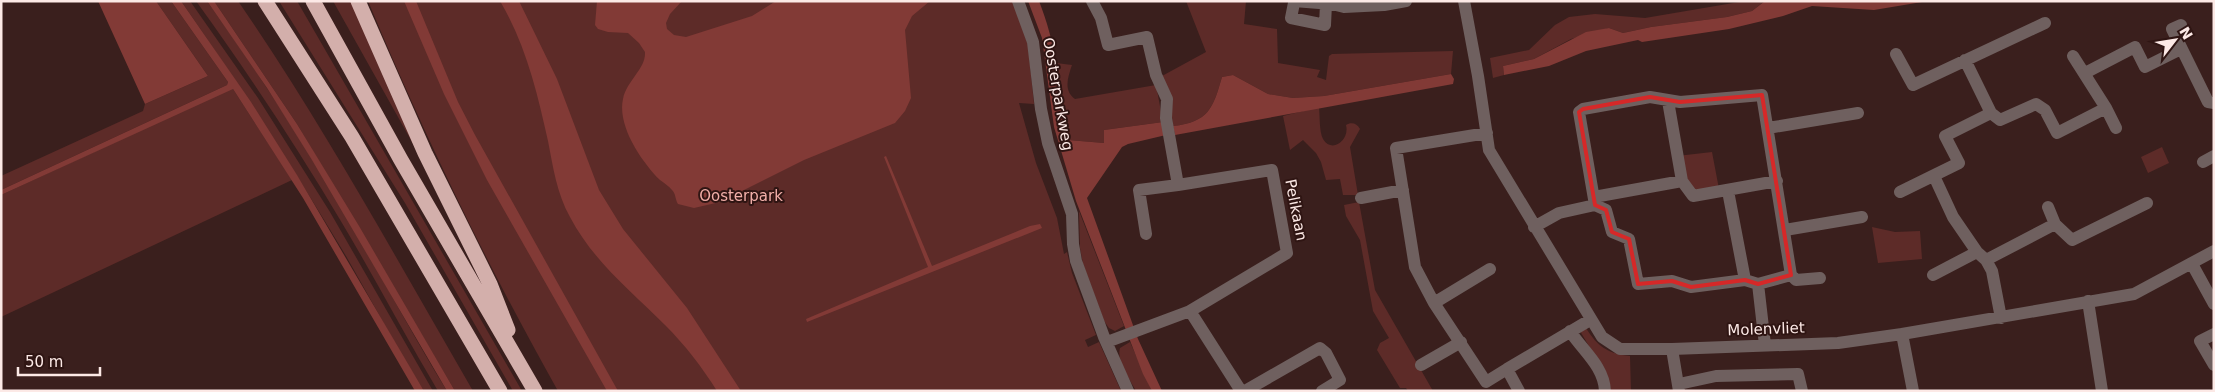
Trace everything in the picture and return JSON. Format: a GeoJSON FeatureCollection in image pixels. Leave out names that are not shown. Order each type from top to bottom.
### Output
{"type":"FeatureCollection","features":[{"type":"Feature","properties":{"kind":"highway"},"geometry":{"type":"LineString","coordinates":[[265,1],[352,137],[500,391]]}},
{"type":"Feature","properties":{"kind":"highway"},"geometry":{"type":"LineString","coordinates":[[313,1],[401,160],[535,391]]}},
{"type":"Feature","properties":{"kind":"highway"},"geometry":{"type":"LineString","coordinates":[[358,1],[425,153],[490,284],[523,371]]}},
{"type":"Feature","properties":{"kind":"street","name":"Oosterparkweg"},"geometry":{"type":"LineString","coordinates":[[1018,1],[1033,42],[1041,109],[1048,143],[1072,214],[1073,244],[1076,261],[1106,342],[1128,391]]}},
{"type":"Feature","properties":{"kind":"street"},"geometry":{"type":"LineString","coordinates":[[1092,1],[1101,18],[1108,45],[1147,37],[1156,75],[1167,99],[1166,118],[1178,185],[1139,190],[1146,234]]}},
{"type":"Feature","properties":{"kind":"street"},"geometry":{"type":"LineString","coordinates":[[1326,4],[1325,25],[1291,18],[1294,2],[1384,5],[1406,1]]}},
{"type":"Feature","properties":{"kind":"street","name":"Molenvliet"},"geometry":{"type":"LineString","coordinates":[[1464,1],[1489,150],[1590,320],[1602,337],[1620,349],[1838,343],[2001,318],[2134,294],[2214,252]]}},
{"type":"Feature","properties":{"kind":"street"},"geometry":{"type":"LineString","coordinates":[[1896,54],[1913,85],[2045,23]]}},
{"type":"Feature","properties":{"kind":"street"},"geometry":{"type":"LineString","coordinates":[[2181,25],[2172,29],[2208,102],[2214,103]]}},
{"type":"Feature","properties":{"kind":"street"},"geometry":{"type":"LineString","coordinates":[[2085,73],[2135,47],[2144,67],[2181,48]]}},
{"type":"Feature","properties":{"kind":"street"},"geometry":{"type":"LineString","coordinates":[[2074,56],[2116,128]]}},
{"type":"Feature","properties":{"kind":"street"},"geometry":{"type":"LineString","coordinates":[[1965,60],[1991,113],[2000,120],[2036,104],[2045,110],[2057,133],[2106,108]]}},
{"type":"Feature","properties":{"kind":"street"},"geometry":{"type":"LineString","coordinates":[[1790,275],[1752,282],[1690,287],[1672,281],[1638,284],[1629,239],[1612,232],[1606,210],[1594,201],[1579,112],[1583,109],[1650,97],[1680,102],[1762,95],[1790,275],[1796,280],[1820,278]]}},
{"type":"Feature","properties":{"kind":"street"},"geometry":{"type":"LineString","coordinates":[[1668,101],[1682,182],[1693,196],[1776,181]]}},
{"type":"Feature","properties":{"kind":"street"},"geometry":{"type":"LineString","coordinates":[[1768,128],[1858,113]]}},
{"type":"Feature","properties":{"kind":"street"},"geometry":{"type":"LineString","coordinates":[[1900,192],[1958,164],[1945,136],[1991,113]]}},
{"type":"Feature","properties":{"kind":"street"},"geometry":{"type":"LineString","coordinates":[[1487,133],[1396,148],[1415,267],[1434,303],[1486,382],[1590,320]]}},
{"type":"Feature","properties":{"kind":"street","name":"Pelikaan"},"geometry":{"type":"LineString","coordinates":[[1106,342],[1190,311],[1287,253],[1272,170],[1178,185]]}},
{"type":"Feature","properties":{"kind":"street"},"geometry":{"type":"LineString","coordinates":[[1934,176],[1954,217],[1992,271],[2001,318]]}},
{"type":"Feature","properties":{"kind":"street"},"geometry":{"type":"LineString","coordinates":[[1534,226],[1559,213],[1594,201],[1682,182]]}},
{"type":"Feature","properties":{"kind":"street"},"geometry":{"type":"LineString","coordinates":[[1360,198],[1402,190]]}},
{"type":"Feature","properties":{"kind":"street"},"geometry":{"type":"LineString","coordinates":[[1728,191],[1752,282],[1765,346]]}},
{"type":"Feature","properties":{"kind":"street"},"geometry":{"type":"LineString","coordinates":[[2048,207],[2055,224],[2072,240],[2147,203]]}},
{"type":"Feature","properties":{"kind":"street"},"geometry":{"type":"LineString","coordinates":[[1784,230],[1862,217]]}},
{"type":"Feature","properties":{"kind":"street"},"geometry":{"type":"LineString","coordinates":[[1933,275],[2055,224]]}},
{"type":"Feature","properties":{"kind":"street"},"geometry":{"type":"LineString","coordinates":[[2192,264],[2214,304]]}},
{"type":"Feature","properties":{"kind":"street"},"geometry":{"type":"LineString","coordinates":[[1434,303],[1490,269]]}},
{"type":"Feature","properties":{"kind":"street"},"geometry":{"type":"LineString","coordinates":[[2088,301],[2102,391]]}},
{"type":"Feature","properties":{"kind":"street"},"geometry":{"type":"LineString","coordinates":[[1190,311],[1241,391]]}},
{"type":"Feature","properties":{"kind":"street"},"geometry":{"type":"LineString","coordinates":[[1570,331],[1576,341],[1584,346],[1604,380],[1605,391]]}},
{"type":"Feature","properties":{"kind":"street"},"geometry":{"type":"LineString","coordinates":[[1902,334],[1913,391]]}},
{"type":"Feature","properties":{"kind":"street"},"geometry":{"type":"LineString","coordinates":[[2214,334],[2200,341],[2214,365]]}},
{"type":"Feature","properties":{"kind":"street"},"geometry":{"type":"LineString","coordinates":[[1421,365],[1461,342]]}},
{"type":"Feature","properties":{"kind":"street"},"geometry":{"type":"LineString","coordinates":[[1245,391],[1320,348],[1326,353],[1340,380],[1322,391]]}},
{"type":"Feature","properties":{"kind":"street"},"geometry":{"type":"LineString","coordinates":[[1672,349],[1679,387],[1716,376],[1798,374],[1802,391]]}},
{"type":"Feature","properties":{"kind":"street"},"geometry":{"type":"LineString","coordinates":[[1507,369],[1519,391]]}},
{"type":"Feature","properties":{"kind":"highlighted area"},"geometry":{"type":"Polygon","coordinates":[[[1762,95],[1791,275],[1758,284],[1745,280],[1691,287],[1672,281],[1638,284],[1629,239],[1612,232],[1606,210],[1595,205],[1579,112],[1583,109],[1650,97],[1680,102],[1762,95]]]}},
{"type":"Feature","properties":{"kind":"green space"},"geometry":{"type":"Polygon","coordinates":[[[156,1],[171,1],[228,82],[227,85],[1,190],[1,176],[143,111],[145,104],[208,76],[156,1]]]}},
{"type":"Feature","properties":{"kind":"green space"},"geometry":{"type":"Polygon","coordinates":[[[181,1],[190,1],[258,98],[330,212],[433,391],[424,391],[306,191],[245,95],[181,1]]]}},
{"type":"Feature","properties":{"kind":"green space"},"geometry":{"type":"Polygon","coordinates":[[[196,1],[207,1],[287,119],[342,209],[447,391],[438,391],[308,166],[196,1]]]}},
{"type":"Feature","properties":{"kind":"green space"},"geometry":{"type":"Polygon","coordinates":[[[214,1],[238,1],[270,48],[359,194],[473,391],[455,391],[297,124],[214,1]]]}},
{"type":"Feature","properties":{"kind":"green space"},"geometry":{"type":"Polygon","coordinates":[[[279,1],[297,1],[522,391],[513,391],[405,203],[279,1]]]}},
{"type":"Feature","properties":{"kind":"green space"},"geometry":{"type":"Polygon","coordinates":[[[333,1],[351,1],[440,192],[333,1]]]}},
{"type":"Feature","properties":{"kind":"green space","name":"Oosterpark"},"geometry":{"type":"Polygon","coordinates":[[[368,1],[1013,1],[1028,45],[1034,104],[1019,103],[1036,163],[1057,218],[1064,254],[1067,252],[1072,273],[1096,335],[1085,340],[1088,347],[1099,342],[1121,391],[558,391],[506,296],[457,199],[411,101],[368,1]]]}},
{"type":"Feature","properties":{"kind":"green space"},"geometry":{"type":"Polygon","coordinates":[[[1186,1],[1246,1],[1244,24],[1277,29],[1278,63],[1320,70],[1317,77],[1326,80],[1329,56],[1332,54],[1453,51],[1451,74],[1324,96],[1293,98],[1268,94],[1233,75],[1222,77],[1216,97],[1208,112],[1195,121],[1173,126],[1169,90],[1162,76],[1206,52],[1186,1]]]}},
{"type":"Feature","properties":{"kind":"green space"},"geometry":{"type":"Polygon","coordinates":[[[1745,1],[1765,1],[1752,11],[1727,17],[1651,27],[1623,33],[1609,28],[1571,39],[1534,59],[1503,66],[1504,75],[1493,78],[1490,58],[1529,50],[1555,25],[1569,17],[1595,14],[1645,18],[1745,1]]]}},
{"type":"Feature","properties":{"kind":"green space"},"geometry":{"type":"Polygon","coordinates":[[[1056,63],[1072,65],[1068,87],[1069,92],[1075,99],[1156,85],[1163,122],[1104,130],[1104,143],[1068,140],[1061,121],[1056,63]]]}},
{"type":"Feature","properties":{"kind":"green space"},"geometry":{"type":"Polygon","coordinates":[[[233,89],[292,180],[1,317],[1,195],[233,89]]]}},
{"type":"Feature","properties":{"kind":"green space"},"geometry":{"type":"Polygon","coordinates":[[[1319,107],[1321,132],[1323,139],[1327,143],[1335,145],[1343,140],[1347,131],[1346,125],[1348,124],[1356,124],[1360,129],[1350,147],[1358,195],[1343,195],[1340,179],[1326,180],[1321,162],[1316,153],[1303,140],[1290,150],[1283,116],[1319,107]]]}},
{"type":"Feature","properties":{"kind":"green space"},"geometry":{"type":"Polygon","coordinates":[[[2162,147],[2169,163],[2148,173],[2141,157],[2162,147]]]}},
{"type":"Feature","properties":{"kind":"green space"},"geometry":{"type":"Polygon","coordinates":[[[1712,152],[1719,189],[1686,194],[1677,156],[1712,152]]]}},
{"type":"Feature","properties":{"kind":"green space"},"geometry":{"type":"Polygon","coordinates":[[[1359,202],[1375,290],[1433,391],[1408,391],[1406,388],[1400,388],[1377,350],[1380,343],[1389,338],[1373,311],[1360,240],[1346,216],[1344,205],[1359,202]]]}},
{"type":"Feature","properties":{"kind":"green space"},"geometry":{"type":"Polygon","coordinates":[[[1079,211],[1124,326],[1115,331],[1109,328],[1104,321],[1083,264],[1080,248],[1079,211]]]}},
{"type":"Feature","properties":{"kind":"green space"},"geometry":{"type":"Polygon","coordinates":[[[1872,227],[1895,232],[1920,231],[1922,259],[1878,263],[1872,227]]]}},
{"type":"Feature","properties":{"kind":"green space"},"geometry":{"type":"Polygon","coordinates":[[[1586,328],[1594,340],[1604,348],[1615,353],[1630,356],[1631,391],[1609,391],[1608,378],[1580,331],[1586,328]]]}},
{"type":"Feature","properties":{"kind":"green space"},"geometry":{"type":"Polygon","coordinates":[[[1130,342],[1152,391],[1136,391],[1124,370],[1120,359],[1120,348],[1130,342]]]}},
{"type":"Feature","properties":{"kind":"shaded area"},"geometry":{"type":"Polygon","coordinates":[[[98,1],[156,1],[208,76],[145,104],[98,1]]]}},
{"type":"Feature","properties":{"kind":"shaded area"},"geometry":{"type":"Polygon","coordinates":[[[171,1],[181,1],[251,102],[297,175],[424,391],[415,391],[303,198],[233,89],[1,195],[1,190],[227,85],[228,82],[171,1]]]}},
{"type":"Feature","properties":{"kind":"shaded area"},"geometry":{"type":"Polygon","coordinates":[[[207,1],[214,1],[297,124],[455,391],[447,391],[312,160],[267,88],[207,1]]]}},
{"type":"Feature","properties":{"kind":"shaded area"},"geometry":{"type":"Polygon","coordinates":[[[404,1],[416,1],[458,102],[475,135],[618,391],[607,391],[487,180],[444,94],[404,1]]]}},
{"type":"Feature","properties":{"kind":"shaded area"},"geometry":{"type":"Polygon","coordinates":[[[500,1],[519,1],[557,79],[599,190],[623,229],[687,308],[741,391],[717,391],[679,340],[613,275],[579,233],[559,190],[530,69],[517,35],[500,1]]]}},
{"type":"Feature","properties":{"kind":"shaded area"},"geometry":{"type":"Polygon","coordinates":[[[597,1],[682,1],[670,14],[666,23],[667,29],[674,35],[686,37],[752,16],[776,1],[930,1],[912,16],[905,30],[911,98],[905,111],[895,123],[804,160],[720,202],[694,208],[678,204],[673,192],[646,164],[627,132],[622,109],[623,99],[628,86],[643,64],[645,52],[639,43],[628,33],[608,32],[598,29],[595,25],[597,1]]]}},
{"type":"Feature","properties":{"kind":"shaded area"},"geometry":{"type":"Polygon","coordinates":[[[1028,1],[1039,1],[1045,17],[1056,64],[1061,112],[1068,140],[1104,143],[1104,130],[1163,122],[1166,135],[1122,147],[1087,198],[1138,339],[1162,391],[1152,391],[1143,374],[1076,201],[1054,127],[1042,38],[1028,1]]]}},
{"type":"Feature","properties":{"kind":"shaded area"},"geometry":{"type":"Polygon","coordinates":[[[1765,1],[1928,1],[1874,10],[1812,6],[1783,16],[1729,29],[1642,42],[1638,40],[1586,51],[1549,66],[1504,75],[1503,66],[1534,59],[1586,32],[1609,28],[1623,33],[1651,27],[1727,17],[1752,11],[1765,1]]]}},
{"type":"Feature","properties":{"kind":"shaded area"},"geometry":{"type":"Polygon","coordinates":[[[1451,74],[1454,79],[1453,84],[1175,135],[1173,126],[1195,121],[1208,112],[1216,97],[1222,77],[1233,75],[1268,94],[1293,98],[1324,96],[1451,74]]]}},
{"type":"Feature","properties":{"kind":"shaded area"},"geometry":{"type":"Polygon","coordinates":[[[886,156],[932,266],[1030,226],[1040,224],[1042,228],[807,322],[806,319],[928,267],[884,157],[886,156]]]}}]}
